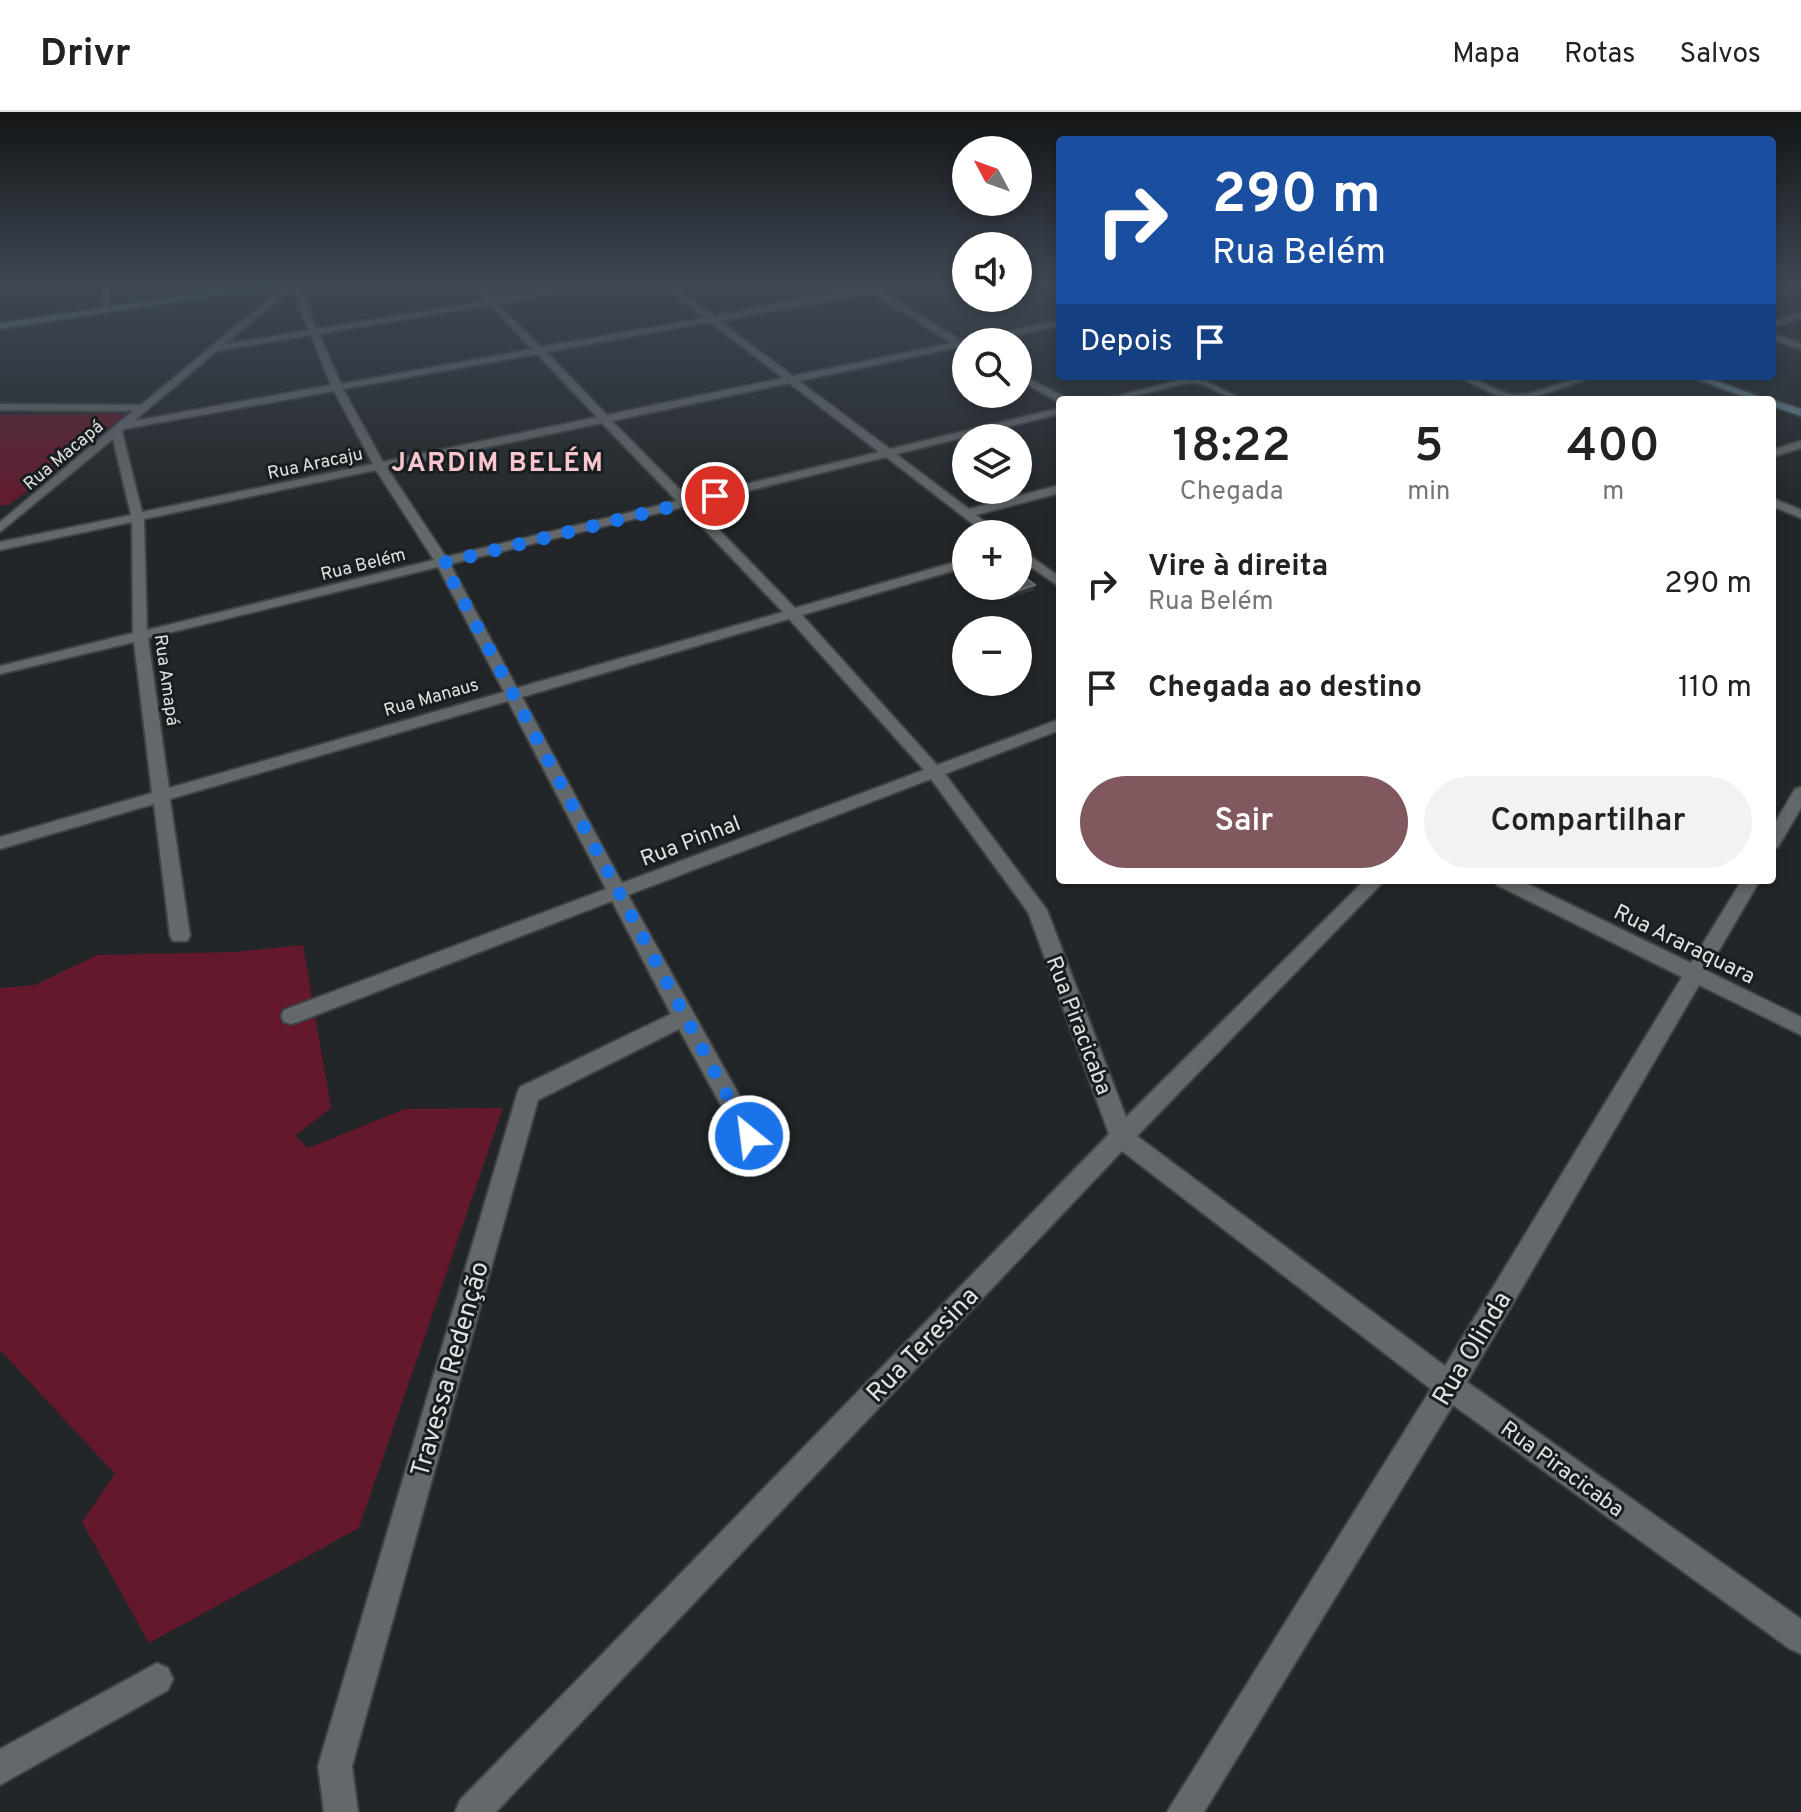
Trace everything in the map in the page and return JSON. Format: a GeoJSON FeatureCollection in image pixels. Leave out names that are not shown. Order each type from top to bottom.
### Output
{"type":"FeatureCollection","features":[{"type":"Feature","properties":{"kind":"street","name":"Rua Macapá"},"geometry":{"type":"LineString","coordinates":[[0,528],[199,361]]}},
{"type":"Feature","properties":{"kind":"street"},"geometry":{"type":"LineString","coordinates":[[326,361],[380,467],[443,563],[617,894],[763,1160]]}},
{"type":"Feature","properties":{"kind":"street"},"geometry":{"type":"LineString","coordinates":[[118,429],[482,361]]}},
{"type":"Feature","properties":{"kind":"street","name":"Rua Piracicaba"},"geometry":{"type":"LineString","coordinates":[[551,361],[792,613],[934,771],[1037,910],[1121,1137],[1449,1386],[1801,1638]]}},
{"type":"Feature","properties":{"kind":"street"},"geometry":{"type":"LineString","coordinates":[[770,361],[977,520]]}},
{"type":"Feature","properties":{"kind":"street","name":"Rua Aracaju"},"geometry":{"type":"LineString","coordinates":[[0,546],[880,361]]}},
{"type":"Feature","properties":{"kind":"street"},"geometry":{"type":"LineString","coordinates":[[1124,396],[1191,380]]}},
{"type":"Feature","properties":{"kind":"street"},"geometry":{"type":"LineString","coordinates":[[1197,380],[1230,396]]}},
{"type":"Feature","properties":{"kind":"street"},"geometry":{"type":"LineString","coordinates":[[1471,380],[1509,396]]}},
{"type":"Feature","properties":{"kind":"street"},"geometry":{"type":"LineString","coordinates":[[1526,396],[1579,380]]}},
{"type":"Feature","properties":{"kind":"street"},"geometry":{"type":"LineString","coordinates":[[1705,380],[1751,396]]}},
{"type":"Feature","properties":{"kind":"street"},"geometry":{"type":"LineString","coordinates":[[1032,383],[1056,396]]}},
{"type":"Feature","properties":{"kind":"street"},"geometry":{"type":"LineString","coordinates":[[1776,404],[1801,413]]}},
{"type":"Feature","properties":{"kind":"street"},"geometry":{"type":"LineString","coordinates":[[0,407],[142,408]]}},
{"type":"Feature","properties":{"kind":"street","name":"Rua Belém"},"geometry":{"type":"LineString","coordinates":[[0,670],[1056,412]]}},
{"type":"Feature","properties":{"kind":"street","name":"Rua Amapá"},"geometry":{"type":"LineString","coordinates":[[118,429],[138,519],[140,636],[180,936]]}},
{"type":"Feature","properties":{"kind":"street"},"geometry":{"type":"LineString","coordinates":[[1776,453],[1801,444]]}},
{"type":"Feature","properties":{"kind":"street"},"geometry":{"type":"LineString","coordinates":[[968,513],[1056,490]]}},
{"type":"Feature","properties":{"kind":"street"},"geometry":{"type":"LineString","coordinates":[[1776,504],[1801,514]]}},
{"type":"Feature","properties":{"kind":"street"},"geometry":{"type":"LineString","coordinates":[[1032,562],[1056,579]]}},
{"type":"Feature","properties":{"kind":"street","name":"Rua Manaus"},"geometry":{"type":"LineString","coordinates":[[0,843],[952,567]]}},
{"type":"Feature","properties":{"kind":"street","name":"Rua Pinhal"},"geometry":{"type":"LineString","coordinates":[[291,1016],[1056,725]]}},
{"type":"Feature","properties":{"kind":"street"},"geometry":{"type":"LineString","coordinates":[[1776,836],[1801,793]]}},
{"type":"Feature","properties":{"kind":"street","name":"Rua Teresina"},"geometry":{"type":"LineString","coordinates":[[472,1812],[1121,1137],[1372,884]]}},
{"type":"Feature","properties":{"kind":"street","name":"Rua Araraquara"},"geometry":{"type":"LineString","coordinates":[[1512,884],[1801,1027]]}},
{"type":"Feature","properties":{"kind":"street","name":"Rua Olinda"},"geometry":{"type":"LineString","coordinates":[[1184,1812],[1449,1386],[1749,884]]}},
{"type":"Feature","properties":{"kind":"street","name":"Travessa Redenção"},"geometry":{"type":"LineString","coordinates":[[341,1812],[335,1766],[528,1094],[683,1017]]}},
{"type":"Feature","properties":{"kind":"street"},"geometry":{"type":"LineString","coordinates":[[0,1768],[157,1679]]}},
{"type":"Feature","properties":{"kind":"shaded area"},"geometry":{"type":"Polygon","coordinates":[[[126,414],[9,505],[0,505],[0,415],[126,414]]]}},
{"type":"Feature","properties":{"kind":"shaded area"},"geometry":{"type":"Polygon","coordinates":[[[303,945],[331,1108],[295,1136],[308,1148],[405,1109],[503,1108],[359,1528],[149,1643],[82,1522],[115,1474],[0,1350],[0,988],[35,985],[97,955],[234,952],[303,945]]]}},
{"type":"Feature","properties":{"kind":"district","name":"JARDIM BELÉM"},"geometry":{"type":"Point","coordinates":[498,462]}},
{"type":"Feature","properties":{"kind":"route"},"geometry":{"type":"LineString","coordinates":[[715,496],[443,563],[669,992],[749,1136]]}}]}
